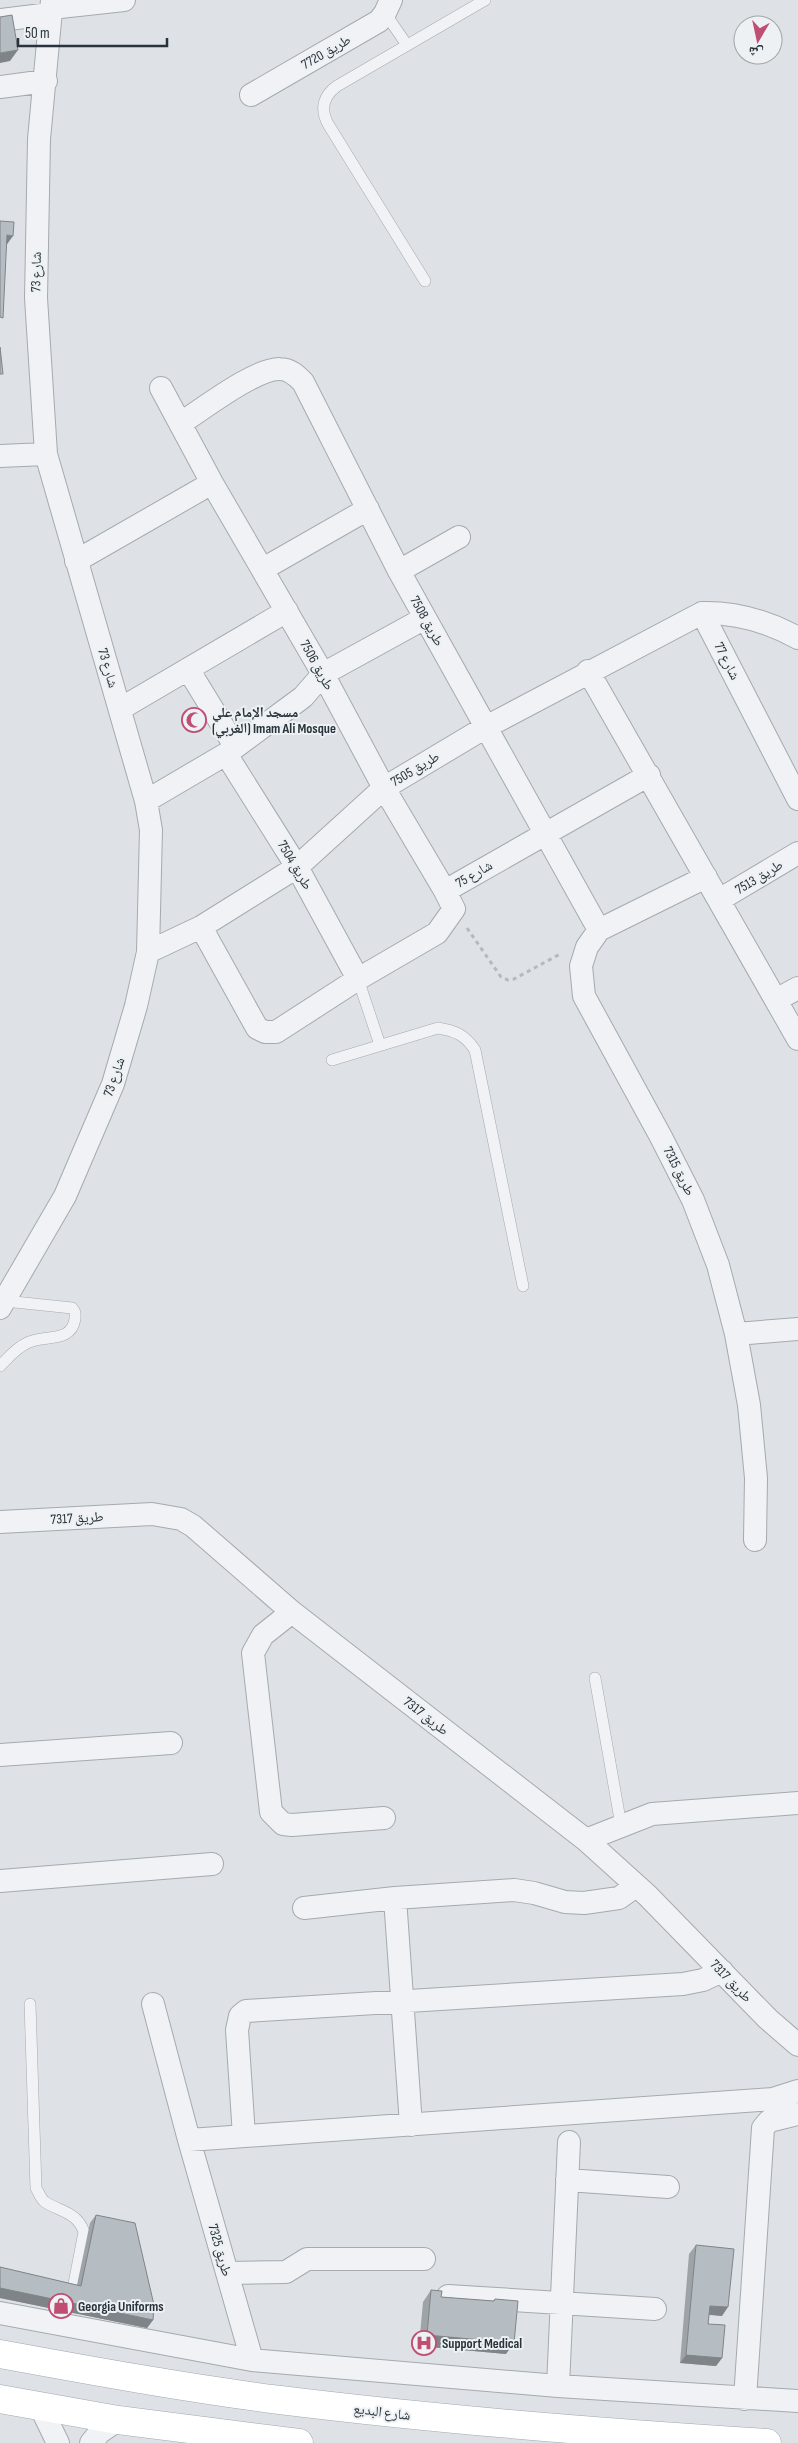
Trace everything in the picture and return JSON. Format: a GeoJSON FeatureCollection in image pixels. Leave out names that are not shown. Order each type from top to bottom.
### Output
{"type":"FeatureCollection","features":[{"type":"Feature","properties":{"kind":"main road","name":"شارع البديع"},"geometry":{"type":"LineString","coordinates":[[0,2354],[133,2378],[297,2402],[423,2416],[767,2443]]}},
{"type":"Feature","properties":{"kind":"main road"},"geometry":{"type":"LineString","coordinates":[[0,2398],[118,2420],[300,2443]]}},
{"type":"Feature","properties":{"kind":"street"},"geometry":{"type":"LineString","coordinates":[[0,20],[51,7],[124,0]]}},
{"type":"Feature","properties":{"kind":"street","name":"طريق 7720"},"geometry":{"type":"LineString","coordinates":[[251,95],[370,26],[388,6]]}},
{"type":"Feature","properties":{"kind":"street","name":"شارع 73"},"geometry":{"type":"LineString","coordinates":[[2,1304],[65,1196],[113,1084],[136,1006],[148,952],[151,830],[146,802],[46,454],[36,298],[38,139],[46,81],[51,7]]}},
{"type":"Feature","properties":{"kind":"street"},"geometry":{"type":"LineString","coordinates":[[0,88],[46,81]]}},
{"type":"Feature","properties":{"kind":"street","name":"طريق 7508"},"geometry":{"type":"LineString","coordinates":[[180,423],[260,373],[282,368],[294,373],[303,382],[317,405],[398,571],[486,727],[544,835]]}},
{"type":"Feature","properties":{"kind":"street","name":"طريق 7506"},"geometry":{"type":"LineString","coordinates":[[161,388],[212,483],[323,674],[384,788],[450,900]]}},
{"type":"Feature","properties":{"kind":"street"},"geometry":{"type":"LineString","coordinates":[[0,456],[46,454]]}},
{"type":"Feature","properties":{"kind":"street"},"geometry":{"type":"LineString","coordinates":[[76,561],[212,483]]}},
{"type":"Feature","properties":{"kind":"street"},"geometry":{"type":"LineString","coordinates":[[262,569],[368,509]]}},
{"type":"Feature","properties":{"kind":"street"},"geometry":{"type":"LineString","coordinates":[[398,571],[459,537]]}},
{"type":"Feature","properties":{"kind":"street"},"geometry":{"type":"LineString","coordinates":[[120,709],[287,612]]}},
{"type":"Feature","properties":{"kind":"street"},"geometry":{"type":"LineString","coordinates":[[702,613],[716,612],[747,616],[769,623],[798,638]]}},
{"type":"Feature","properties":{"kind":"street","name":"طريق 7505"},"geometry":{"type":"LineString","coordinates":[[148,952],[201,927],[298,867],[384,788],[486,727],[588,671],[702,613]]}},
{"type":"Feature","properties":{"kind":"street","name":"شارع 77"},"geometry":{"type":"LineString","coordinates":[[702,613],[798,798]]}},
{"type":"Feature","properties":{"kind":"street"},"geometry":{"type":"LineString","coordinates":[[146,802],[230,750],[303,697],[323,674],[425,618]]}},
{"type":"Feature","properties":{"kind":"street","name":"طريق 7504"},"geometry":{"type":"LineString","coordinates":[[188,669],[230,750],[298,867],[358,979]]}},
{"type":"Feature","properties":{"kind":"street"},"geometry":{"type":"LineString","coordinates":[[588,671],[798,1039]]}},
{"type":"Feature","properties":{"kind":"street","name":"شارع 75"},"geometry":{"type":"LineString","coordinates":[[201,927],[257,1028],[265,1032],[276,1032],[358,979],[437,933],[450,900],[544,835],[649,775]]}},
{"type":"Feature","properties":{"kind":"street"},"geometry":{"type":"LineString","coordinates":[[544,835],[593,938],[706,877]]}},
{"type":"Feature","properties":{"kind":"street","name":"طريق 7513"},"geometry":{"type":"LineString","coordinates":[[719,900],[798,853]]}},
{"type":"Feature","properties":{"kind":"street","name":"طريق 7315"},"geometry":{"type":"LineString","coordinates":[[593,938],[581,966],[584,996],[693,1200],[718,1265],[744,1369],[756,1478],[756,1540]]}},
{"type":"Feature","properties":{"kind":"street"},"geometry":{"type":"LineString","coordinates":[[776,1000],[798,988]]}},
{"type":"Feature","properties":{"kind":"street"},"geometry":{"type":"LineString","coordinates":[[736,1334],[798,1329]]}},
{"type":"Feature","properties":{"kind":"street","name":"طريق 7317"},"geometry":{"type":"LineString","coordinates":[[0,1522],[152,1514],[181,1518],[193,1526],[292,1612],[586,1840],[636,1886],[722,1971],[768,2020],[798,2045]]}},
{"type":"Feature","properties":{"kind":"street"},"geometry":{"type":"LineString","coordinates":[[292,1612],[263,1635],[253,1652],[271,1812],[283,1824],[292,1826],[384,1818]]}},
{"type":"Feature","properties":{"kind":"street"},"geometry":{"type":"LineString","coordinates":[[0,1755],[171,1743]]}},
{"type":"Feature","properties":{"kind":"street"},"geometry":{"type":"LineString","coordinates":[[586,1840],[652,1814],[798,1803]]}},
{"type":"Feature","properties":{"kind":"street"},"geometry":{"type":"LineString","coordinates":[[0,1881],[212,1864]]}},
{"type":"Feature","properties":{"kind":"street"},"geometry":{"type":"LineString","coordinates":[[304,1908],[395,1898],[514,1890],[534,1893],[565,1902],[584,1903],[619,1898],[636,1886]]}},
{"type":"Feature","properties":{"kind":"street"},"geometry":{"type":"LineString","coordinates":[[395,1898],[411,2125]]}},
{"type":"Feature","properties":{"kind":"street"},"geometry":{"type":"LineString","coordinates":[[244,2136],[237,2030],[240,2016],[246,2011],[683,1984],[703,1980],[722,1971]]}},
{"type":"Feature","properties":{"kind":"street","name":"طريق 7325"},"geometry":{"type":"LineString","coordinates":[[153,2004],[188,2140],[252,2360]]}},
{"type":"Feature","properties":{"kind":"street"},"geometry":{"type":"LineString","coordinates":[[188,2140],[774,2099],[798,2092]]}},
{"type":"Feature","properties":{"kind":"street"},"geometry":{"type":"LineString","coordinates":[[745,2399],[762,2128],[769,2121],[798,2114]]}},
{"type":"Feature","properties":{"kind":"street"},"geometry":{"type":"LineString","coordinates":[[558,2386],[569,2142]]}},
{"type":"Feature","properties":{"kind":"street"},"geometry":{"type":"LineString","coordinates":[[567,2180],[668,2187]]}},
{"type":"Feature","properties":{"kind":"street"},"geometry":{"type":"LineString","coordinates":[[227,2273],[286,2272],[307,2259],[424,2259]]}},
{"type":"Feature","properties":{"kind":"street"},"geometry":{"type":"LineString","coordinates":[[448,2296],[655,2309]]}},
{"type":"Feature","properties":{"kind":"street"},"geometry":{"type":"LineString","coordinates":[[0,2313],[67,2320],[252,2360],[558,2386],[794,2402]]}},
{"type":"Feature","properties":{"kind":"street"},"geometry":{"type":"LineString","coordinates":[[40,2406],[58,2443]]}},
{"type":"Feature","properties":{"kind":"street"},"geometry":{"type":"LineString","coordinates":[[91,2443],[100,2432],[118,2420]]}},
{"type":"Feature","properties":{"kind":"lane"},"geometry":{"type":"LineString","coordinates":[[425,282],[328,124],[323,107],[325,98],[337,86],[485,0]]}},
{"type":"Feature","properties":{"kind":"lane"},"geometry":{"type":"LineString","coordinates":[[388,6],[408,45]]}},
{"type":"Feature","properties":{"kind":"lane"},"geometry":{"type":"LineString","coordinates":[[358,979],[380,1045]]}},
{"type":"Feature","properties":{"kind":"lane"},"geometry":{"type":"LineString","coordinates":[[332,1060],[438,1028],[453,1030],[467,1038],[475,1050],[523,1286]]}},
{"type":"Feature","properties":{"kind":"lane"},"geometry":{"type":"LineString","coordinates":[[0,1366],[24,1344],[37,1339],[64,1335],[70,1332],[75,1316],[72,1308],[2,1304]]}},
{"type":"Feature","properties":{"kind":"lane"},"geometry":{"type":"LineString","coordinates":[[595,1678],[621,1825]]}},
{"type":"Feature","properties":{"kind":"lane"},"geometry":{"type":"LineString","coordinates":[[30,2004],[36,2188],[43,2201],[71,2214],[81,2223],[84,2232],[72,2294]]}},
{"type":"Feature","properties":{"kind":"path"},"geometry":{"type":"LineString","coordinates":[[450,900],[501,977],[508,980],[514,979],[593,938]]}},
{"type":"Feature","properties":{"kind":"building"},"geometry":{"type":"Polygon","coordinates":[[[12,15],[18,50],[0,53],[0,17],[12,15]]]}},
{"type":"Feature","properties":{"kind":"building"},"geometry":{"type":"Polygon","coordinates":[[[0,221],[14,222],[13,236],[7,235],[3,318],[0,317],[0,221]]]}},
{"type":"Feature","properties":{"kind":"building"},"geometry":{"type":"Polygon","coordinates":[[[0,347],[3,374],[0,374],[0,347]]]}},
{"type":"Feature","properties":{"kind":"building"},"geometry":{"type":"Polygon","coordinates":[[[96,2215],[135,2223],[154,2305],[153,2320],[0,2288],[0,2267],[81,2286],[96,2215]]]}},
{"type":"Feature","properties":{"kind":"building"},"geometry":{"type":"Polygon","coordinates":[[[696,2245],[734,2249],[728,2307],[710,2306],[708,2324],[725,2325],[722,2358],[686,2355],[696,2245]]]}},
{"type":"Feature","properties":{"kind":"building"},"geometry":{"type":"Polygon","coordinates":[[[431,2290],[442,2291],[441,2297],[518,2301],[514,2343],[427,2335],[431,2290]]]}},
{"type":"Feature","properties":{"kind":"place","name":"مسجد الإمام علي (الغربي) Imam Ali Mosque"},"geometry":{"type":"Point","coordinates":[194,720]}},
{"type":"Feature","properties":{"kind":"place","name":"Georgia Uniforms"},"geometry":{"type":"Point","coordinates":[61,2306]}},
{"type":"Feature","properties":{"kind":"place","name":"Support Medical"},"geometry":{"type":"Point","coordinates":[424,2343]}}]}
